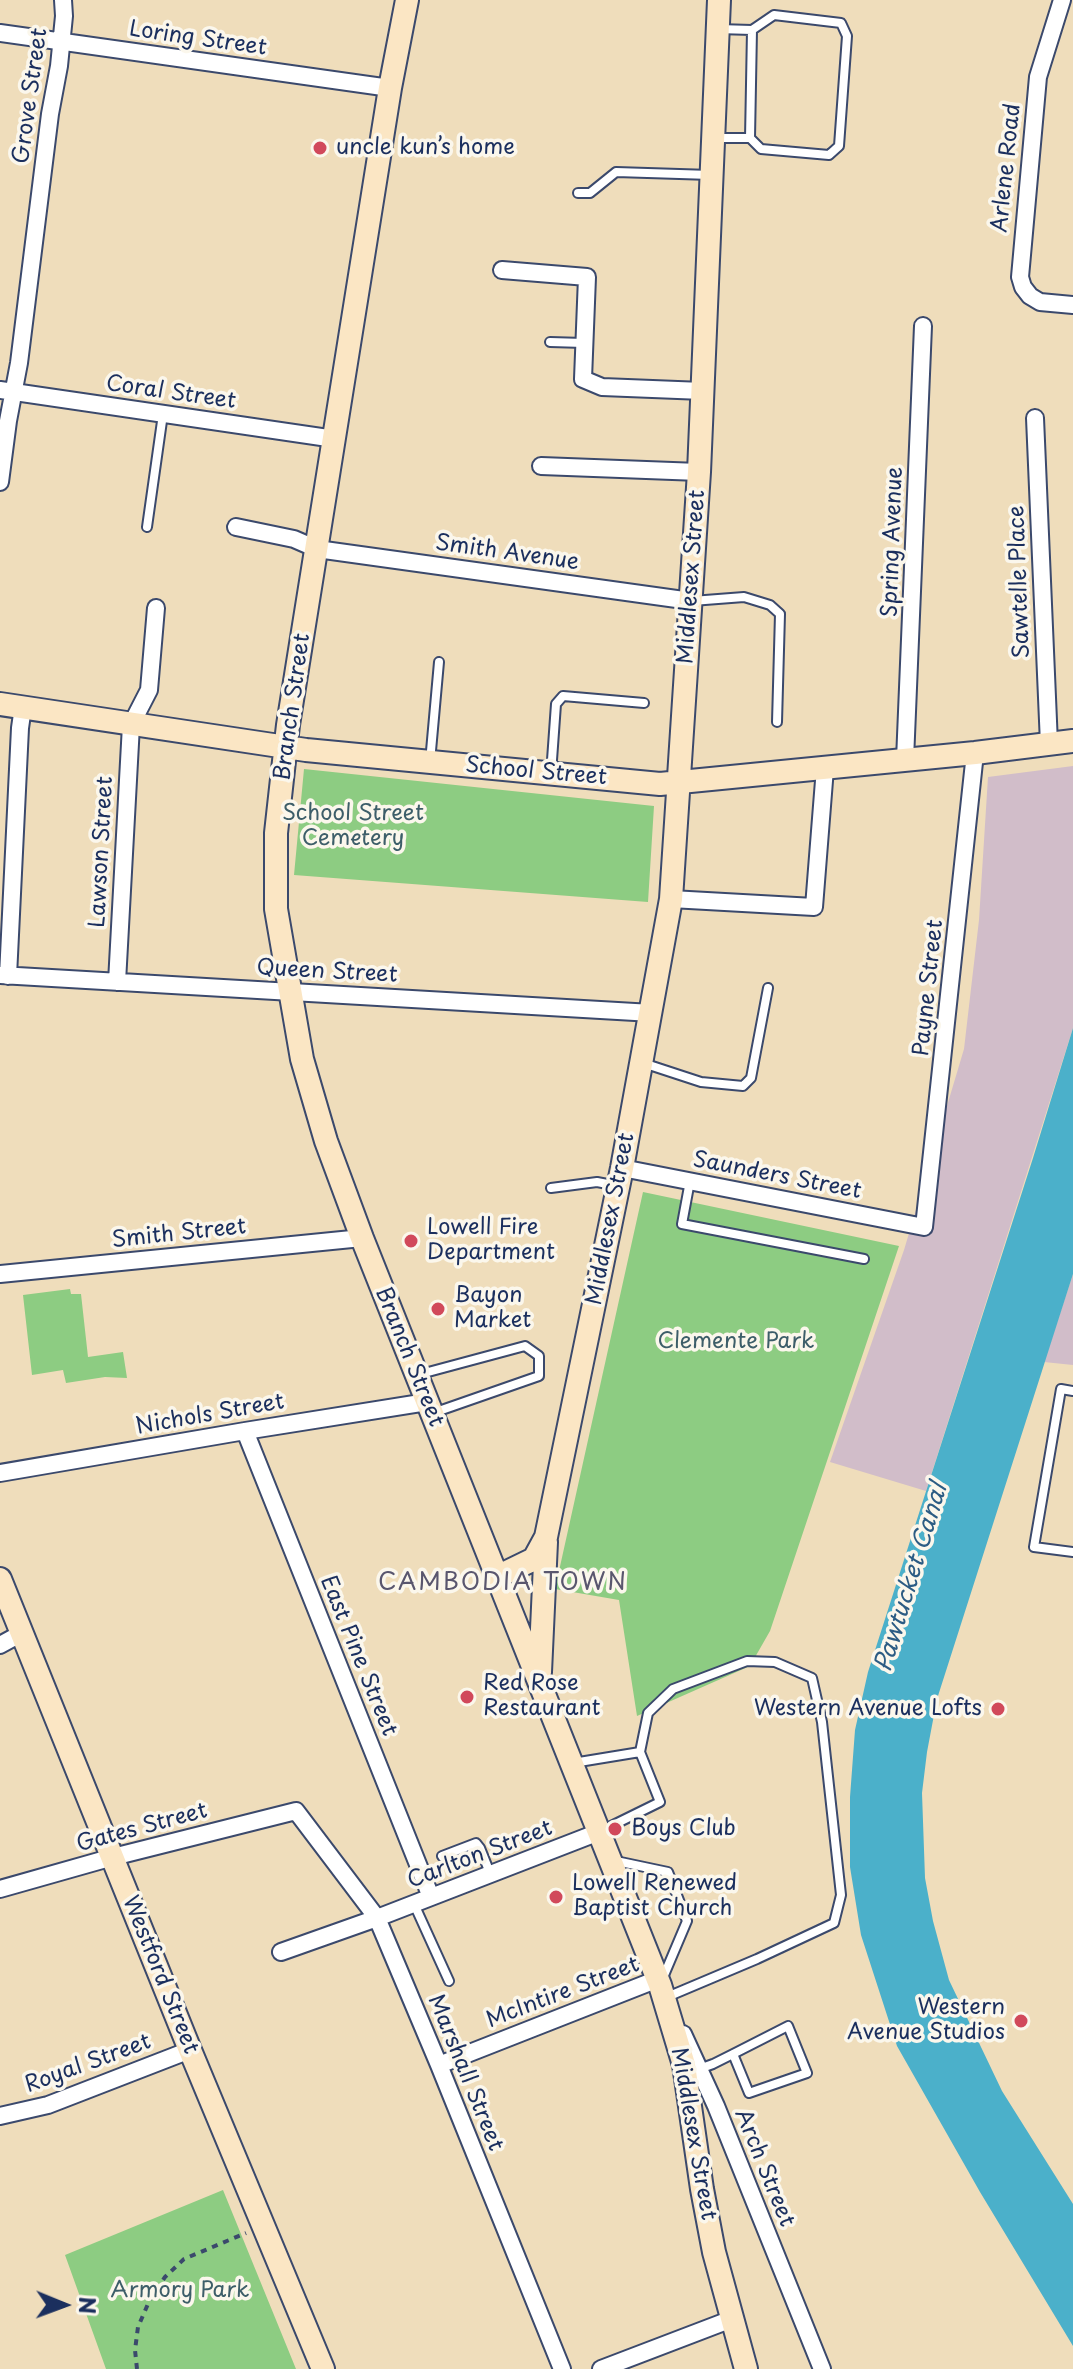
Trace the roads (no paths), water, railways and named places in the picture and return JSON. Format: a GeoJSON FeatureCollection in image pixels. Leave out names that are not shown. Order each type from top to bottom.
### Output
{"type":"FeatureCollection","features":[{"type":"Feature","properties":{"kind":"main road","name":"Branch Street"},"geometry":{"type":"LineString","coordinates":[[407,0],[390,88],[285,747],[276,833],[276,909],[302,1059],[326,1141],[497,1577]]}},
{"type":"Feature","properties":{"kind":"main road","name":"Middlesex Street"},"geometry":{"type":"LineString","coordinates":[[540,1685],[546,1537],[620,1177],[671,899],[699,472],[719,0]]}},
{"type":"Feature","properties":{"kind":"main road","name":"School Street"},"geometry":{"type":"LineString","coordinates":[[0,704],[285,747],[660,784],[1073,741]]}},
{"type":"Feature","properties":{"kind":"main road"},"geometry":{"type":"LineString","coordinates":[[497,1577],[534,1559],[546,1537]]}},
{"type":"Feature","properties":{"kind":"main road","name":"Middlesex Street"},"geometry":{"type":"LineString","coordinates":[[497,1577],[662,1987],[684,2065],[707,2219],[746,2369]]}},
{"type":"Feature","properties":{"kind":"main road","name":"Westford Street"},"geometry":{"type":"LineString","coordinates":[[0,1579],[323,2369]]}},
{"type":"Feature","properties":{"kind":"street","name":"Grove Street"},"geometry":{"type":"LineString","coordinates":[[0,482],[8,421],[7,391],[62,42],[63,0]]}},
{"type":"Feature","properties":{"kind":"street","name":"Arlene Road"},"geometry":{"type":"LineString","coordinates":[[1062,0],[1038,77],[1020,277],[1030,296],[1040,302],[1073,305]]}},
{"type":"Feature","properties":{"kind":"street","name":"Loring Street"},"geometry":{"type":"LineString","coordinates":[[0,33],[390,88]]}},
{"type":"Feature","properties":{"kind":"street"},"geometry":{"type":"LineString","coordinates":[[502,270],[587,277],[583,379],[602,387],[703,391]]}},
{"type":"Feature","properties":{"kind":"street","name":"Spring Avenue"},"geometry":{"type":"LineString","coordinates":[[905,760],[923,326]]}},
{"type":"Feature","properties":{"kind":"street","name":"Coral Street"},"geometry":{"type":"LineString","coordinates":[[7,391],[335,439]]}},
{"type":"Feature","properties":{"kind":"street","name":"Sawtelle Place"},"geometry":{"type":"LineString","coordinates":[[1035,418],[1049,744]]}},
{"type":"Feature","properties":{"kind":"street"},"geometry":{"type":"LineString","coordinates":[[541,466],[699,472]]}},
{"type":"Feature","properties":{"kind":"street","name":"Smith Avenue"},"geometry":{"type":"LineString","coordinates":[[236,527],[294,539],[317,549],[691,601]]}},
{"type":"Feature","properties":{"kind":"street"},"geometry":{"type":"LineString","coordinates":[[131,725],[149,690],[156,608]]}},
{"type":"Feature","properties":{"kind":"street"},"geometry":{"type":"LineString","coordinates":[[4,976],[23,707]]}},
{"type":"Feature","properties":{"kind":"street","name":"Lawson Street"},"geometry":{"type":"LineString","coordinates":[[117,982],[131,725]]}},
{"type":"Feature","properties":{"kind":"street","name":"Payne Street"},"geometry":{"type":"LineString","coordinates":[[924,1227],[975,753]]}},
{"type":"Feature","properties":{"kind":"street"},"geometry":{"type":"LineString","coordinates":[[671,899],[814,907],[825,768]]}},
{"type":"Feature","properties":{"kind":"street","name":"Queen Street"},"geometry":{"type":"LineString","coordinates":[[4,976],[652,1013]]}},
{"type":"Feature","properties":{"kind":"street","name":"Saunders Street"},"geometry":{"type":"LineString","coordinates":[[620,1177],[690,1181],[924,1227]]}},
{"type":"Feature","properties":{"kind":"street","name":"Smith Street"},"geometry":{"type":"LineString","coordinates":[[0,1274],[362,1238]]}},
{"type":"Feature","properties":{"kind":"street","name":"Nichols Street"},"geometry":{"type":"LineString","coordinates":[[0,1473],[245,1431],[429,1408]]}},
{"type":"Feature","properties":{"kind":"street","name":"East Pine Street"},"geometry":{"type":"LineString","coordinates":[[245,1431],[431,1897]]}},
{"type":"Feature","properties":{"kind":"street"},"geometry":{"type":"LineString","coordinates":[[0,1645],[22,1633]]}},
{"type":"Feature","properties":{"kind":"street","name":"Gates Street"},"geometry":{"type":"LineString","coordinates":[[0,1889],[296,1811]]}},
{"type":"Feature","properties":{"kind":"street","name":"Marshall Street"},"geometry":{"type":"LineString","coordinates":[[296,1811],[377,1918],[562,2369]]}},
{"type":"Feature","properties":{"kind":"street","name":"Carlton Street"},"geometry":{"type":"LineString","coordinates":[[281,1952],[599,1832]]}},
{"type":"Feature","properties":{"kind":"street","name":"McIntire Street"},"geometry":{"type":"LineString","coordinates":[[439,2065],[662,1987]]}},
{"type":"Feature","properties":{"kind":"street","name":"Arch Street"},"geometry":{"type":"LineString","coordinates":[[662,1987],[699,2069],[822,2369]]}},
{"type":"Feature","properties":{"kind":"street","name":"Royal Street"},"geometry":{"type":"LineString","coordinates":[[0,2116],[48,2105],[190,2050]]}},
{"type":"Feature","properties":{"kind":"street"},"geometry":{"type":"LineString","coordinates":[[611,2368],[732,2319]]}},
{"type":"Feature","properties":{"kind":"lane"},"geometry":{"type":"LineString","coordinates":[[713,138],[750,138],[761,149],[829,155],[839,146],[847,36],[841,23],[774,15],[752,30],[718,29]]}},
{"type":"Feature","properties":{"kind":"lane"},"geometry":{"type":"LineString","coordinates":[[750,138],[752,30]]}},
{"type":"Feature","properties":{"kind":"lane"},"geometry":{"type":"LineString","coordinates":[[578,193],[590,193],[616,172],[712,175]]}},
{"type":"Feature","properties":{"kind":"lane"},"geometry":{"type":"LineString","coordinates":[[550,342],[584,343]]}},
{"type":"Feature","properties":{"kind":"lane"},"geometry":{"type":"LineString","coordinates":[[147,527],[163,414]]}},
{"type":"Feature","properties":{"kind":"lane"},"geometry":{"type":"LineString","coordinates":[[691,601],[744,597],[770,605],[780,614],[777,722]]}},
{"type":"Feature","properties":{"kind":"lane"},"geometry":{"type":"LineString","coordinates":[[430,762],[439,662]]}},
{"type":"Feature","properties":{"kind":"lane"},"geometry":{"type":"LineString","coordinates":[[551,774],[556,704],[563,696],[644,703]]}},
{"type":"Feature","properties":{"kind":"lane"},"geometry":{"type":"LineString","coordinates":[[642,1063],[701,1082],[743,1086],[751,1078],[768,988]]}},
{"type":"Feature","properties":{"kind":"lane"},"geometry":{"type":"LineString","coordinates":[[551,1188],[620,1177]]}},
{"type":"Feature","properties":{"kind":"lane"},"geometry":{"type":"LineString","coordinates":[[690,1181],[682,1224],[864,1259]]}},
{"type":"Feature","properties":{"kind":"lane"},"geometry":{"type":"LineString","coordinates":[[416,1375],[525,1346],[539,1356],[539,1376],[429,1408]]}},
{"type":"Feature","properties":{"kind":"lane"},"geometry":{"type":"LineString","coordinates":[[1073,1391],[1061,1389],[1034,1547],[1073,1552]]}},
{"type":"Feature","properties":{"kind":"lane"},"geometry":{"type":"LineString","coordinates":[[599,1832],[660,1802],[640,1752],[648,1713],[673,1689],[747,1661],[775,1662],[812,1678],[822,1722],[841,1895],[834,1923],[757,1959],[662,1987]]}},
{"type":"Feature","properties":{"kind":"lane"},"geometry":{"type":"LineString","coordinates":[[571,1763],[640,1752]]}},
{"type":"Feature","properties":{"kind":"lane"},"geometry":{"type":"LineString","coordinates":[[442,1856],[476,1843],[490,1874]]}},
{"type":"Feature","properties":{"kind":"lane"},"geometry":{"type":"LineString","coordinates":[[610,1860],[668,1872],[687,1921],[662,1987]]}},
{"type":"Feature","properties":{"kind":"lane"},"geometry":{"type":"LineString","coordinates":[[414,1904],[449,1981]]}},
{"type":"Feature","properties":{"kind":"lane"},"geometry":{"type":"LineString","coordinates":[[699,2069],[788,2026],[807,2073],[749,2093],[733,2054]]}},
{"type":"Feature","properties":{"kind":"water","name":"Pawtucket Canal"},"geometry":{"type":"Polygon","coordinates":[[[1073,1028],[1073,1274],[937,1699],[922,1793],[925,1878],[949,1980],[1002,2091],[1073,2204],[1073,2346],[897,2046],[861,1935],[850,1867],[850,1797],[855,1730],[868,1672],[1073,1028]]]}},
{"type":"Feature","properties":{"kind":"place","name":"uncle kun’s home"},"geometry":{"type":"Point","coordinates":[320,148]}},
{"type":"Feature","properties":{"kind":"place","name":"Lowell Fire Department"},"geometry":{"type":"Point","coordinates":[411,1241]}},
{"type":"Feature","properties":{"kind":"place","name":"Bayon Market"},"geometry":{"type":"Point","coordinates":[438,1309]}},
{"type":"Feature","properties":{"kind":"place","name":"Red Rose Restaurant"},"geometry":{"type":"Point","coordinates":[467,1697]}},
{"type":"Feature","properties":{"kind":"place","name":"Western Avenue Lofts"},"geometry":{"type":"Point","coordinates":[998,1709]}},
{"type":"Feature","properties":{"kind":"place","name":"Boys Club"},"geometry":{"type":"Point","coordinates":[615,1829]}},
{"type":"Feature","properties":{"kind":"place","name":"Lowell Renewed Baptist Church"},"geometry":{"type":"Point","coordinates":[556,1897]}},
{"type":"Feature","properties":{"kind":"place","name":"Western Avenue Studios"},"geometry":{"type":"Point","coordinates":[1021,2021]}},
{"type":"Feature","properties":{"kind":"district","name":"CAMBODIA TOWN"},"geometry":{"type":"Point","coordinates":[503,1583]}},
{"type":"Feature","properties":{"kind":"park label","name":"School Street Cemetery"},"geometry":{"type":"Point","coordinates":[353,826]}},
{"type":"Feature","properties":{"kind":"park label","name":"Clemente Park"},"geometry":{"type":"Point","coordinates":[736,1342]}},
{"type":"Feature","properties":{"kind":"park label","name":"Armory Park"},"geometry":{"type":"Point","coordinates":[180,2291]}}]}
